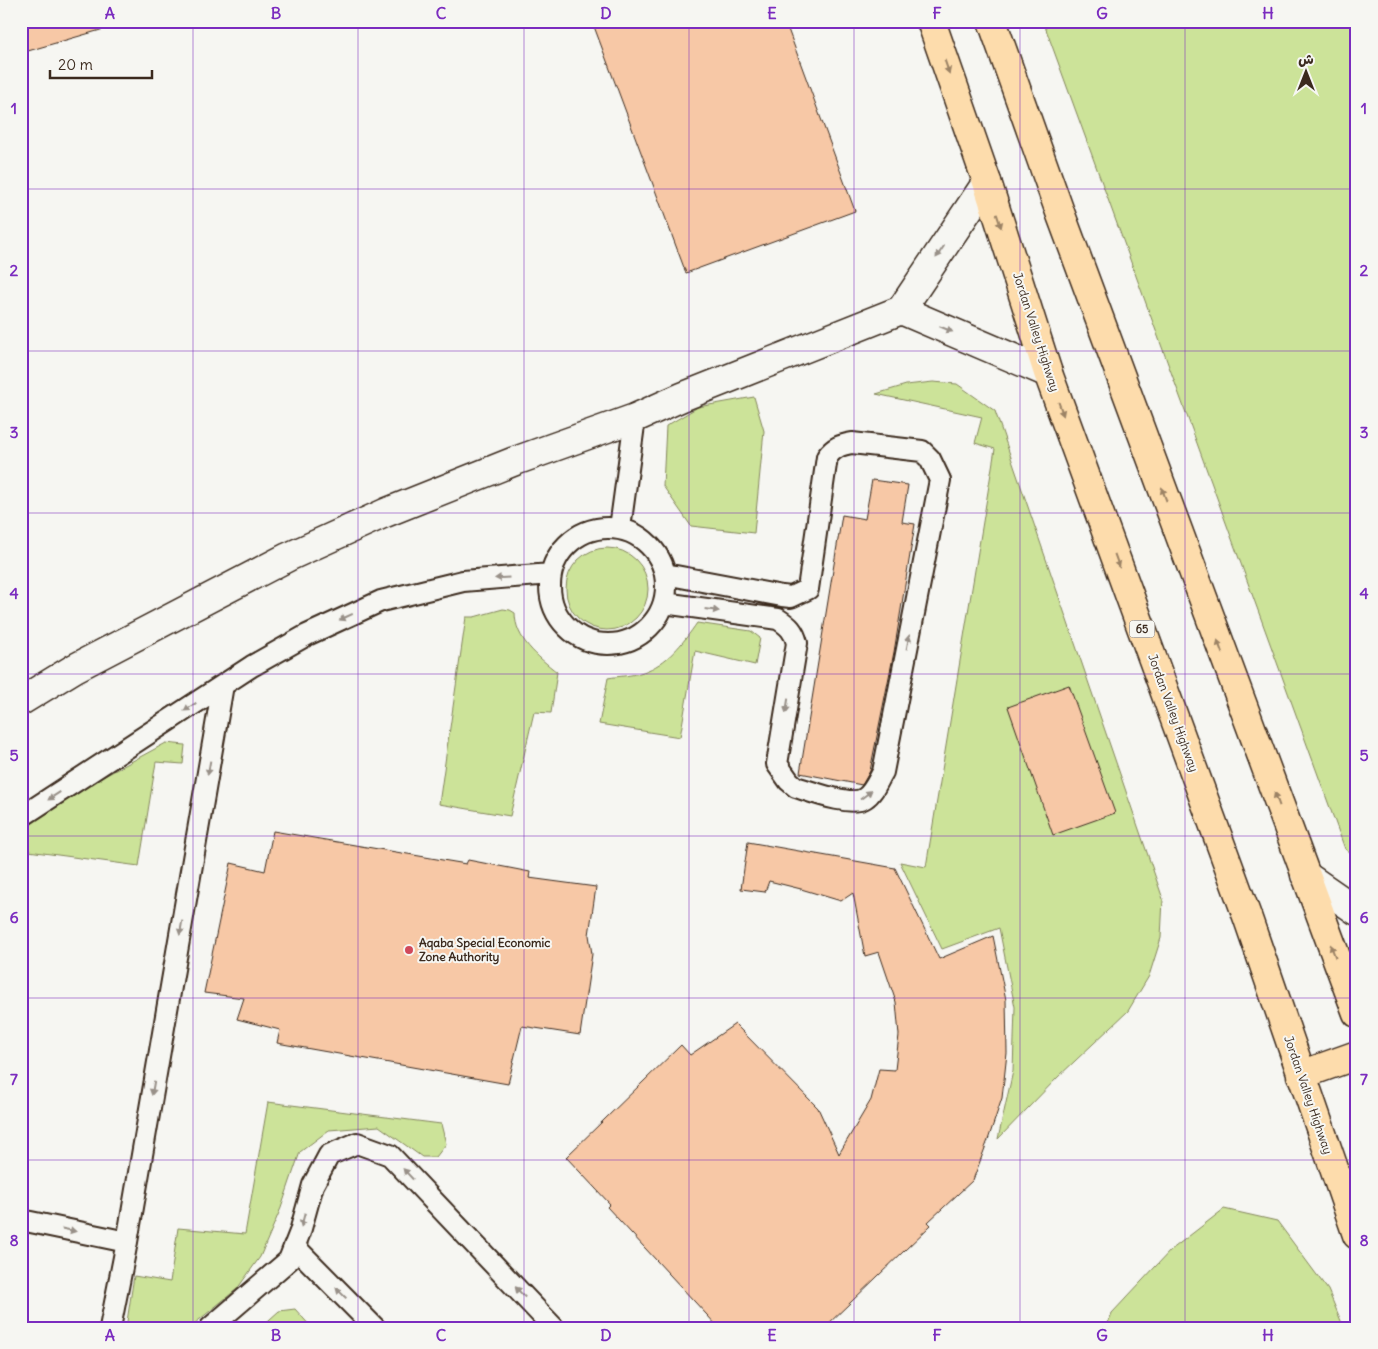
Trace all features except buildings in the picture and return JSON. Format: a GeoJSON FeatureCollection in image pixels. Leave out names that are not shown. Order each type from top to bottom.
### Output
{"type":"FeatureCollection","features":[{"type":"Feature","properties":{"kind":"highway","name":"Jordan Valley Highway"},"geometry":{"type":"LineString","coordinates":[[931,21],[987,182],[1048,373],[1248,919],[1357,1234]]}},
{"type":"Feature","properties":{"kind":"highway"},"geometry":{"type":"LineString","coordinates":[[992,21],[1061,215],[1357,1014]]}},
{"type":"Feature","properties":{"kind":"highway"},"geometry":{"type":"LineString","coordinates":[[1301,1075],[1357,1055]]}},
{"type":"Feature","properties":{"kind":"main road"},"geometry":{"type":"LineString","coordinates":[[21,701],[75,668],[288,557],[393,510],[515,461],[635,418],[682,397],[901,310],[987,182]]}},
{"type":"Feature","properties":{"kind":"main road"},"geometry":{"type":"LineString","coordinates":[[901,310],[1048,373]]}},
{"type":"Feature","properties":{"kind":"main road"},"geometry":{"type":"LineString","coordinates":[[1305,875],[1357,911]]}},
{"type":"Feature","properties":{"kind":"lane"},"geometry":{"type":"LineString","coordinates":[[620,528],[635,418]]}},
{"type":"Feature","properties":{"kind":"lane"},"geometry":{"type":"LineString","coordinates":[[664,603],[778,619],[788,625],[795,634],[797,643],[777,764],[796,788],[853,802],[865,798],[874,788],[883,772],[940,480],[930,459],[922,451],[852,443],[842,445],[832,449],[827,457],[808,589],[791,597],[665,574]]}},
{"type":"Feature","properties":{"kind":"lane"},"geometry":{"type":"LineString","coordinates":[[601,527],[620,528],[639,535],[654,548],[663,565],[667,584],[664,603],[655,621],[641,634],[624,642],[605,644],[586,640],[569,630],[557,615],[550,597],[550,578],[555,560],[566,544],[582,533],[601,527]]}},
{"type":"Feature","properties":{"kind":"lane"},"geometry":{"type":"LineString","coordinates":[[21,817],[252,666],[307,635],[381,601],[462,581],[551,574]]}},
{"type":"Feature","properties":{"kind":"lane"},"geometry":{"type":"LineString","coordinates":[[110,1328],[127,1242],[223,685]]}},
{"type":"Feature","properties":{"kind":"lane"},"geometry":{"type":"LineString","coordinates":[[210,1328],[289,1260],[300,1232],[313,1185],[330,1155],[357,1143],[390,1155],[554,1328]]}},
{"type":"Feature","properties":{"kind":"lane"},"geometry":{"type":"LineString","coordinates":[[21,1220],[127,1242]]}},
{"type":"Feature","properties":{"kind":"lane"},"geometry":{"type":"LineString","coordinates":[[294,1246],[375,1328]]}},
{"type":"Feature","properties":{"kind":"green space"},"geometry":{"type":"Polygon","coordinates":[[[1043,21],[1357,21],[1357,859],[1345,849],[1043,21]]]}},
{"type":"Feature","properties":{"kind":"green space"},"geometry":{"type":"Polygon","coordinates":[[[933,382],[957,384],[995,411],[1163,899],[1161,938],[1149,976],[1128,1011],[1058,1077],[998,1139],[1013,1071],[1015,1007],[999,928],[942,949],[900,862],[926,867],[995,449],[975,443],[982,417],[876,394],[906,385],[933,382]]]}},
{"type":"Feature","properties":{"kind":"green space"},"geometry":{"type":"Polygon","coordinates":[[[754,397],[764,431],[754,533],[691,526],[663,486],[666,426],[698,407],[754,397]]]}},
{"type":"Feature","properties":{"kind":"green space"},"geometry":{"type":"Polygon","coordinates":[[[599,548],[615,548],[630,555],[641,566],[648,581],[645,605],[636,618],[615,630],[599,630],[584,623],[573,612],[566,597],[566,581],[573,566],[584,555],[599,548]]]}},
{"type":"Feature","properties":{"kind":"green space"},"geometry":{"type":"Polygon","coordinates":[[[503,609],[515,613],[516,622],[523,639],[535,654],[557,672],[551,713],[534,712],[510,816],[439,804],[466,617],[474,617],[503,609]]]}},
{"type":"Feature","properties":{"kind":"green space"},"geometry":{"type":"Polygon","coordinates":[[[697,623],[751,631],[760,638],[755,665],[695,651],[680,737],[599,724],[608,678],[639,673],[660,664],[680,645],[697,623]]]}},
{"type":"Feature","properties":{"kind":"green space"},"geometry":{"type":"Polygon","coordinates":[[[166,743],[185,745],[183,764],[156,762],[139,866],[21,850],[21,821],[166,743]]]}},
{"type":"Feature","properties":{"kind":"green space"},"geometry":{"type":"Polygon","coordinates":[[[268,1102],[441,1124],[446,1144],[436,1157],[422,1157],[379,1126],[329,1130],[300,1152],[281,1208],[260,1257],[237,1289],[189,1328],[126,1328],[134,1276],[170,1282],[178,1228],[245,1234],[268,1102]]]}},
{"type":"Feature","properties":{"kind":"green space"},"geometry":{"type":"Polygon","coordinates":[[[1224,1209],[1277,1221],[1328,1290],[1344,1328],[1106,1328],[1112,1313],[1171,1250],[1224,1209]]]}},
{"type":"Feature","properties":{"kind":"green space"},"geometry":{"type":"Polygon","coordinates":[[[295,1309],[312,1328],[260,1328],[279,1311],[295,1309]]]}},
{"type":"Feature","properties":{"kind":"place","name":"Aqaba Special Economic Zone Authority"},"geometry":{"type":"Point","coordinates":[409,950]}}]}
